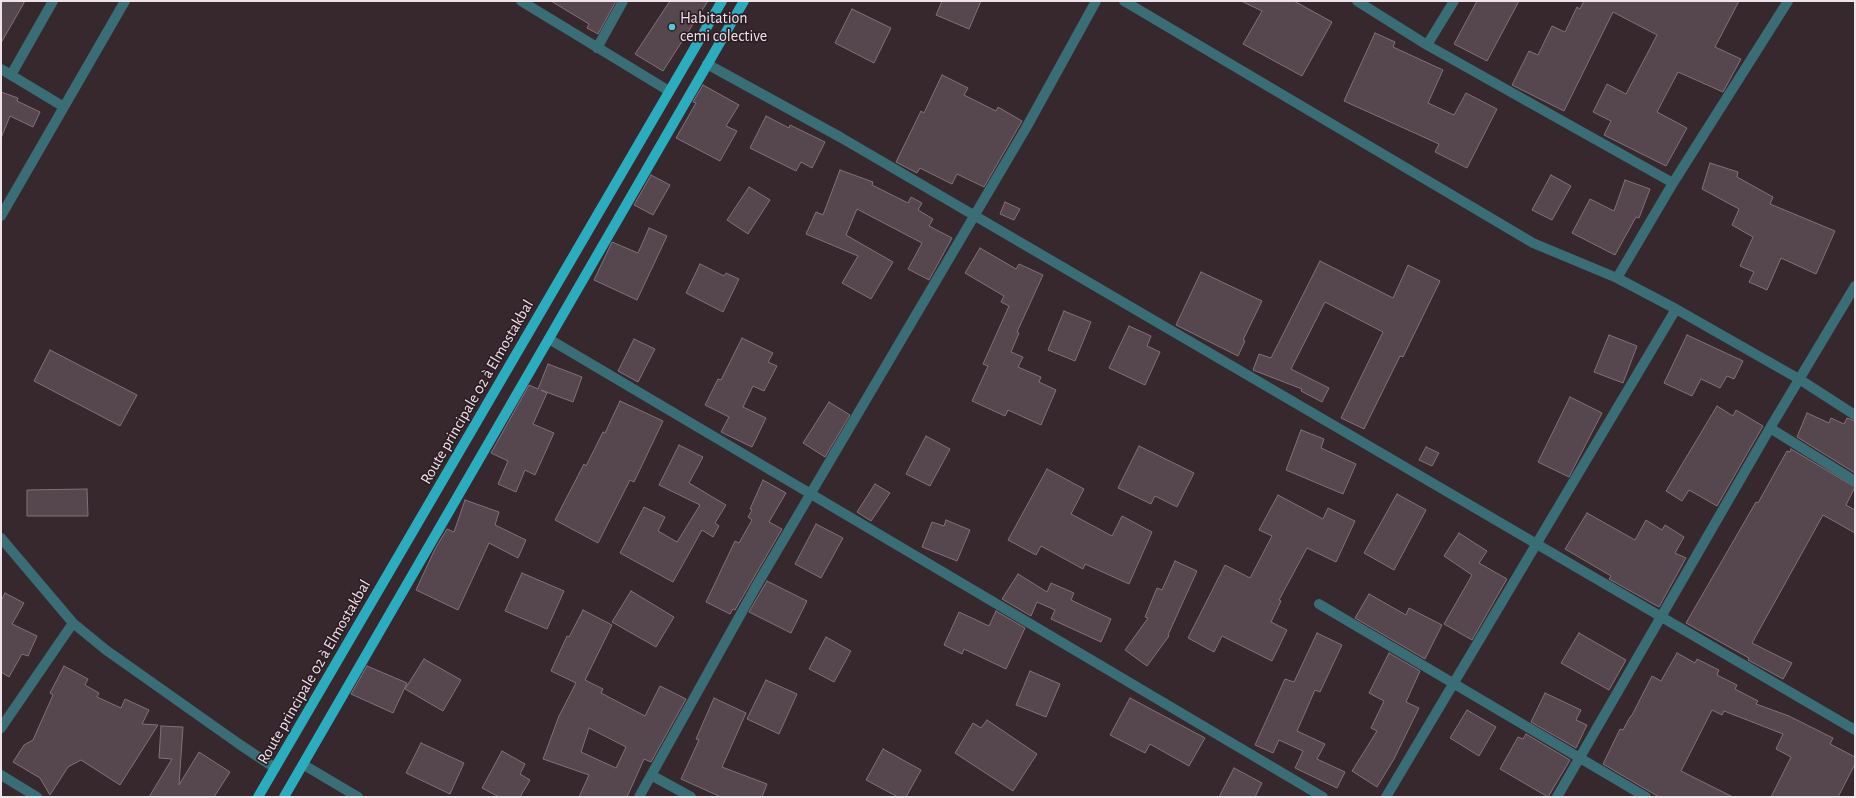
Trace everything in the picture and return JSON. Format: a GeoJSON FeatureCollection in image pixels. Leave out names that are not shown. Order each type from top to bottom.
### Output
{"type":"FeatureCollection","features":[{"type":"Feature","properties":{"kind":"main road","name":"Route principale 02 à Elmostakbal"},"geometry":{"type":"LineString","coordinates":[[258,797],[722,1]]}},
{"type":"Feature","properties":{"kind":"main road"},"geometry":{"type":"LineString","coordinates":[[284,797],[304,765],[744,1]]}},
{"type":"Feature","properties":{"kind":"street"},"geometry":{"type":"LineString","coordinates":[[11,75],[53,1]]}},
{"type":"Feature","properties":{"kind":"street"},"geometry":{"type":"LineString","coordinates":[[1,216],[125,1]]}},
{"type":"Feature","properties":{"kind":"street"},"geometry":{"type":"LineString","coordinates":[[521,1],[669,91]]}},
{"type":"Feature","properties":{"kind":"street"},"geometry":{"type":"LineString","coordinates":[[597,48],[623,1]]}},
{"type":"Feature","properties":{"kind":"street"},"geometry":{"type":"LineString","coordinates":[[639,797],[754,590],[975,216],[1026,128],[1096,1]]}},
{"type":"Feature","properties":{"kind":"street"},"geometry":{"type":"LineString","coordinates":[[1124,1],[1533,243],[1617,278],[1676,309],[1799,379],[1855,415]]}},
{"type":"Feature","properties":{"kind":"street"},"geometry":{"type":"LineString","coordinates":[[1358,1],[1428,45],[1673,183]]}},
{"type":"Feature","properties":{"kind":"street"},"geometry":{"type":"LineString","coordinates":[[1428,45],[1454,1]]}},
{"type":"Feature","properties":{"kind":"street"},"geometry":{"type":"LineString","coordinates":[[1617,278],[1673,183],[1788,1]]}},
{"type":"Feature","properties":{"kind":"street"},"geometry":{"type":"LineString","coordinates":[[707,64],[840,137],[1855,730]]}},
{"type":"Feature","properties":{"kind":"street"},"geometry":{"type":"LineString","coordinates":[[1,69],[64,107]]}},
{"type":"Feature","properties":{"kind":"street"},"geometry":{"type":"LineString","coordinates":[[1557,797],[1770,428],[1855,286]]}},
{"type":"Feature","properties":{"kind":"street"},"geometry":{"type":"LineString","coordinates":[[1386,797],[1676,309]]}},
{"type":"Feature","properties":{"kind":"street"},"geometry":{"type":"LineString","coordinates":[[549,339],[1323,797]]}},
{"type":"Feature","properties":{"kind":"street"},"geometry":{"type":"LineString","coordinates":[[1770,428],[1855,481]]}},
{"type":"Feature","properties":{"kind":"street"},"geometry":{"type":"LineString","coordinates":[[1,538],[73,623],[132,671],[275,768]]}},
{"type":"Feature","properties":{"kind":"street"},"geometry":{"type":"LineString","coordinates":[[1319,604],[1646,797]]}},
{"type":"Feature","properties":{"kind":"street"},"geometry":{"type":"LineString","coordinates":[[1,728],[73,623]]}},
{"type":"Feature","properties":{"kind":"street"},"geometry":{"type":"LineString","coordinates":[[304,765],[358,797]]}},
{"type":"Feature","properties":{"kind":"street"},"geometry":{"type":"LineString","coordinates":[[1,775],[37,797]]}},
{"type":"Feature","properties":{"kind":"street"},"geometry":{"type":"LineString","coordinates":[[651,775],[691,797]]}},
{"type":"Feature","properties":{"kind":"building"},"geometry":{"type":"Polygon","coordinates":[[[1,1],[25,1],[1,43],[1,1]]]}},
{"type":"Feature","properties":{"kind":"building"},"geometry":{"type":"Polygon","coordinates":[[[551,1],[616,1],[598,34],[587,28],[589,24],[551,1]]]}},
{"type":"Feature","properties":{"kind":"building","name":"Habitation cemi colective"},"geometry":{"type":"Polygon","coordinates":[[[670,1],[708,1],[663,71],[635,54],[670,1]]]}},
{"type":"Feature","properties":{"kind":"building"},"geometry":{"type":"Polygon","coordinates":[[[942,1],[981,1],[969,29],[936,15],[942,1]]]}},
{"type":"Feature","properties":{"kind":"building"},"geometry":{"type":"Polygon","coordinates":[[[1241,1],[1294,1],[1332,22],[1302,76],[1243,44],[1262,11],[1241,1]]]}},
{"type":"Feature","properties":{"kind":"building"},"geometry":{"type":"Polygon","coordinates":[[[1477,1],[1519,1],[1487,61],[1454,44],[1477,1]]]}},
{"type":"Feature","properties":{"kind":"building"},"geometry":{"type":"Polygon","coordinates":[[[1584,1],[1739,1],[1715,47],[1741,59],[1723,92],[1678,72],[1657,112],[1687,128],[1666,166],[1604,135],[1611,121],[1593,112],[1607,84],[1626,94],[1657,35],[1613,12],[1564,111],[1512,85],[1529,51],[1538,55],[1552,26],[1565,32],[1577,7],[1580,9],[1584,1]]]}},
{"type":"Feature","properties":{"kind":"building"},"geometry":{"type":"Polygon","coordinates":[[[852,9],[891,28],[874,63],[835,43],[852,9]]]}},
{"type":"Feature","properties":{"kind":"building"},"geometry":{"type":"Polygon","coordinates":[[[1375,33],[1395,42],[1393,47],[1443,70],[1428,103],[1454,115],[1466,93],[1497,109],[1467,168],[1435,152],[1439,144],[1344,101],[1375,33]]]}},
{"type":"Feature","properties":{"kind":"building"},"geometry":{"type":"Polygon","coordinates":[[[942,75],[968,88],[964,95],[996,111],[998,107],[1022,121],[984,187],[957,174],[952,184],[920,168],[917,173],[896,162],[921,111],[924,113],[942,75]]]}},
{"type":"Feature","properties":{"kind":"building"},"geometry":{"type":"Polygon","coordinates":[[[703,85],[739,105],[726,126],[737,131],[720,161],[676,138],[696,103],[693,102],[703,85]]]}},
{"type":"Feature","properties":{"kind":"building"},"geometry":{"type":"Polygon","coordinates":[[[1,92],[18,98],[17,101],[40,112],[33,127],[10,116],[1,138],[1,92]]]}},
{"type":"Feature","properties":{"kind":"building"},"geometry":{"type":"Polygon","coordinates":[[[766,116],[789,128],[790,125],[825,142],[812,168],[801,162],[796,171],[750,148],[766,116]]]}},
{"type":"Feature","properties":{"kind":"building"},"geometry":{"type":"Polygon","coordinates":[[[1710,163],[1738,172],[1737,177],[1773,197],[1770,204],[1835,231],[1816,274],[1781,258],[1767,290],[1749,282],[1754,272],[1740,266],[1753,237],[1732,225],[1739,209],[1702,189],[1710,163]]]}},
{"type":"Feature","properties":{"kind":"building"},"geometry":{"type":"Polygon","coordinates":[[[840,170],[873,182],[872,185],[908,203],[911,197],[922,203],[918,210],[933,219],[929,226],[952,238],[929,280],[908,269],[922,243],[857,209],[846,235],[893,262],[871,299],[842,283],[858,256],[806,234],[816,212],[823,215],[840,170]]]}},
{"type":"Feature","properties":{"kind":"building"},"geometry":{"type":"Polygon","coordinates":[[[651,175],[670,185],[653,215],[634,205],[651,175]]]}},
{"type":"Feature","properties":{"kind":"building"},"geometry":{"type":"Polygon","coordinates":[[[1551,175],[1571,186],[1552,220],[1532,210],[1551,175]]]}},
{"type":"Feature","properties":{"kind":"building"},"geometry":{"type":"Polygon","coordinates":[[[1625,180],[1650,189],[1639,218],[1636,217],[1615,255],[1572,233],[1590,199],[1614,211],[1625,180]]]}},
{"type":"Feature","properties":{"kind":"building"},"geometry":{"type":"Polygon","coordinates":[[[749,187],[770,200],[748,234],[727,220],[749,187]]]}},
{"type":"Feature","properties":{"kind":"building"},"geometry":{"type":"Polygon","coordinates":[[[1005,202],[1020,209],[1014,220],[1000,214],[1005,202]]]}},
{"type":"Feature","properties":{"kind":"building"},"geometry":{"type":"Polygon","coordinates":[[[649,228],[667,236],[637,300],[594,280],[612,242],[638,253],[649,228]]]}},
{"type":"Feature","properties":{"kind":"building"},"geometry":{"type":"Polygon","coordinates":[[[980,248],[1016,269],[1019,264],[1043,275],[1017,332],[1019,333],[1011,352],[1023,357],[1018,367],[1041,377],[1039,382],[1056,390],[1041,425],[1008,410],[1005,416],[972,401],[988,366],[983,364],[1009,306],[1001,302],[1004,296],[965,273],[980,248]]]}},
{"type":"Feature","properties":{"kind":"building"},"geometry":{"type":"Polygon","coordinates":[[[1320,261],[1393,298],[1408,265],[1440,281],[1403,357],[1400,356],[1364,429],[1341,418],[1383,332],[1325,302],[1291,369],[1329,388],[1322,402],[1301,391],[1302,389],[1253,370],[1259,354],[1271,358],[1320,261]]]}},
{"type":"Feature","properties":{"kind":"building"},"geometry":{"type":"Polygon","coordinates":[[[700,264],[724,276],[726,273],[739,279],[723,312],[686,293],[700,264]]]}},
{"type":"Feature","properties":{"kind":"building"},"geometry":{"type":"Polygon","coordinates":[[[1201,272],[1262,301],[1243,340],[1245,341],[1238,356],[1176,325],[1201,272]]]}},
{"type":"Feature","properties":{"kind":"building"},"geometry":{"type":"Polygon","coordinates":[[[1064,311],[1091,322],[1075,361],[1048,350],[1064,311]]]}},
{"type":"Feature","properties":{"kind":"building"},"geometry":{"type":"Polygon","coordinates":[[[1129,326],[1151,336],[1147,346],[1160,352],[1145,385],[1109,368],[1129,326]]]}},
{"type":"Feature","properties":{"kind":"building"},"geometry":{"type":"Polygon","coordinates":[[[1609,335],[1637,346],[1623,383],[1594,372],[1609,335]]]}},
{"type":"Feature","properties":{"kind":"building"},"geometry":{"type":"Polygon","coordinates":[[[1687,335],[1743,361],[1734,379],[1727,376],[1720,388],[1701,379],[1692,396],[1664,383],[1687,335]]]}},
{"type":"Feature","properties":{"kind":"building"},"geometry":{"type":"Polygon","coordinates":[[[742,338],[773,353],[768,362],[777,366],[764,391],[753,386],[743,407],[766,418],[752,447],[721,432],[729,417],[705,405],[718,379],[721,380],[742,338]]]}},
{"type":"Feature","properties":{"kind":"building"},"geometry":{"type":"Polygon","coordinates":[[[634,339],[655,349],[638,382],[618,371],[634,339]]]}},
{"type":"Feature","properties":{"kind":"building"},"geometry":{"type":"Polygon","coordinates":[[[50,350],[137,395],[120,426],[34,381],[50,350]]]}},
{"type":"Feature","properties":{"kind":"building"},"geometry":{"type":"Polygon","coordinates":[[[548,364],[582,377],[573,402],[541,390],[547,393],[533,424],[554,433],[535,475],[525,470],[516,492],[498,484],[508,461],[491,453],[529,385],[538,389],[548,364]]]}},
{"type":"Feature","properties":{"kind":"building"},"geometry":{"type":"Polygon","coordinates":[[[1570,397],[1602,413],[1569,477],[1538,462],[1570,397]]]}},
{"type":"Feature","properties":{"kind":"building"},"geometry":{"type":"Polygon","coordinates":[[[620,401],[663,421],[634,482],[630,480],[598,543],[555,520],[584,464],[586,466],[603,432],[605,433],[620,401]]]}},
{"type":"Feature","properties":{"kind":"building"},"geometry":{"type":"Polygon","coordinates":[[[829,402],[850,415],[825,457],[803,443],[829,402]]]}},
{"type":"Feature","properties":{"kind":"building"},"geometry":{"type":"Polygon","coordinates":[[[1717,406],[1733,416],[1736,410],[1763,426],[1717,506],[1689,490],[1682,501],[1666,491],[1717,406]]]}},
{"type":"Feature","properties":{"kind":"building"},"geometry":{"type":"Polygon","coordinates":[[[1807,413],[1829,423],[1831,418],[1844,424],[1847,418],[1855,421],[1855,473],[1797,437],[1807,413]]]}},
{"type":"Feature","properties":{"kind":"building"},"geometry":{"type":"Polygon","coordinates":[[[1301,430],[1324,439],[1321,448],[1356,464],[1343,494],[1286,470],[1301,430]]]}},
{"type":"Feature","properties":{"kind":"building"},"geometry":{"type":"Polygon","coordinates":[[[926,436],[950,449],[930,486],[906,474],[926,436]]]}},
{"type":"Feature","properties":{"kind":"building"},"geometry":{"type":"Polygon","coordinates":[[[679,445],[703,457],[689,483],[726,505],[715,523],[719,526],[713,537],[702,530],[673,582],[620,553],[644,507],[665,517],[658,531],[677,542],[700,505],[659,485],[679,445]]]}},
{"type":"Feature","properties":{"kind":"building"},"geometry":{"type":"Polygon","coordinates":[[[1139,446],[1194,473],[1177,507],[1155,496],[1151,504],[1118,488],[1139,446]]]}},
{"type":"Feature","properties":{"kind":"building"},"geometry":{"type":"Polygon","coordinates":[[[1426,447],[1439,453],[1432,466],[1419,460],[1426,447]]]}},
{"type":"Feature","properties":{"kind":"building"},"geometry":{"type":"Polygon","coordinates":[[[1791,449],[1855,487],[1846,505],[1855,510],[1855,533],[1823,515],[1752,643],[1792,663],[1783,679],[1686,623],[1756,502],[1758,503],[1787,451],[1790,452],[1791,449]]]}},
{"type":"Feature","properties":{"kind":"building"},"geometry":{"type":"Polygon","coordinates":[[[1047,469],[1084,489],[1071,514],[1112,536],[1122,516],[1152,532],[1129,584],[1085,564],[1083,569],[1041,546],[1036,555],[1008,540],[1047,469]]]}},
{"type":"Feature","properties":{"kind":"building"},"geometry":{"type":"Polygon","coordinates":[[[763,480],[786,493],[769,522],[782,529],[735,610],[733,609],[730,614],[706,602],[735,541],[739,543],[752,520],[748,517],[752,510],[750,509],[763,480]]]}},
{"type":"Feature","properties":{"kind":"building"},"geometry":{"type":"Polygon","coordinates":[[[875,484],[890,493],[871,521],[857,512],[875,484]]]}},
{"type":"Feature","properties":{"kind":"building"},"geometry":{"type":"Polygon","coordinates":[[[87,489],[88,516],[27,516],[27,490],[87,489]]]}},
{"type":"Feature","properties":{"kind":"building"},"geometry":{"type":"Polygon","coordinates":[[[1397,494],[1426,510],[1394,570],[1364,553],[1397,494]]]}},
{"type":"Feature","properties":{"kind":"building"},"geometry":{"type":"Polygon","coordinates":[[[1278,495],[1323,519],[1328,508],[1355,521],[1336,562],[1307,548],[1279,600],[1281,601],[1271,622],[1287,630],[1272,661],[1222,636],[1214,652],[1188,638],[1225,565],[1250,578],[1272,536],[1259,530],[1278,495]]]}},
{"type":"Feature","properties":{"kind":"building"},"geometry":{"type":"Polygon","coordinates":[[[465,500],[499,512],[495,525],[526,540],[518,558],[489,543],[458,610],[416,590],[435,549],[447,529],[454,532],[465,500]]]}},
{"type":"Feature","properties":{"kind":"building"},"geometry":{"type":"Polygon","coordinates":[[[1587,513],[1635,540],[1646,520],[1662,530],[1665,525],[1684,537],[1675,553],[1686,558],[1659,607],[1609,579],[1611,576],[1565,549],[1587,513]]]}},
{"type":"Feature","properties":{"kind":"building"},"geometry":{"type":"Polygon","coordinates":[[[946,520],[970,530],[957,561],[922,547],[932,522],[944,526],[946,520]]]}},
{"type":"Feature","properties":{"kind":"building"},"geometry":{"type":"Polygon","coordinates":[[[816,524],[843,538],[821,578],[795,564],[816,524]]]}},
{"type":"Feature","properties":{"kind":"building"},"geometry":{"type":"Polygon","coordinates":[[[1459,533],[1487,551],[1479,563],[1507,579],[1472,640],[1444,624],[1472,575],[1444,556],[1459,533]]]}},
{"type":"Feature","properties":{"kind":"building"},"geometry":{"type":"Polygon","coordinates":[[[1175,561],[1197,571],[1168,635],[1169,636],[1147,666],[1125,650],[1148,618],[1145,617],[1157,588],[1162,590],[1175,561]]]}},
{"type":"Feature","properties":{"kind":"building"},"geometry":{"type":"Polygon","coordinates":[[[522,573],[564,591],[547,629],[505,611],[522,573]]]}},
{"type":"Feature","properties":{"kind":"building"},"geometry":{"type":"Polygon","coordinates":[[[1018,574],[1047,592],[1051,583],[1074,593],[1071,600],[1111,619],[1101,642],[1051,619],[1055,610],[1037,602],[1031,616],[1002,599],[1018,574]]]}},
{"type":"Feature","properties":{"kind":"building"},"geometry":{"type":"Polygon","coordinates":[[[767,581],[807,601],[791,633],[749,612],[767,581]]]}},
{"type":"Feature","properties":{"kind":"building"},"geometry":{"type":"Polygon","coordinates":[[[631,591],[674,617],[656,647],[612,622],[631,591]]]}},
{"type":"Feature","properties":{"kind":"building"},"geometry":{"type":"Polygon","coordinates":[[[5,593],[24,603],[12,624],[37,636],[28,656],[22,654],[9,677],[1,672],[1,601],[5,593]]]}},
{"type":"Feature","properties":{"kind":"building"},"geometry":{"type":"Polygon","coordinates":[[[1369,594],[1406,615],[1409,608],[1442,625],[1425,659],[1355,618],[1369,594]]]}},
{"type":"Feature","properties":{"kind":"building"},"geometry":{"type":"Polygon","coordinates":[[[583,610],[612,625],[585,680],[603,689],[601,693],[645,716],[660,686],[686,699],[651,762],[644,759],[627,797],[579,797],[589,775],[543,759],[559,716],[576,683],[551,671],[567,636],[569,637],[583,610]],[[589,728],[581,752],[616,768],[626,747],[589,728]]]}},
{"type":"Feature","properties":{"kind":"building"},"geometry":{"type":"Polygon","coordinates":[[[996,611],[1025,628],[1006,669],[964,649],[962,654],[944,645],[959,612],[989,626],[996,611]]]}},
{"type":"Feature","properties":{"kind":"building"},"geometry":{"type":"Polygon","coordinates":[[[1317,633],[1342,645],[1320,692],[1315,690],[1297,731],[1325,744],[1317,759],[1345,772],[1337,788],[1295,768],[1303,751],[1279,740],[1273,753],[1255,745],[1285,679],[1294,682],[1317,633]]]}},
{"type":"Feature","properties":{"kind":"building"},"geometry":{"type":"Polygon","coordinates":[[[1579,633],[1626,660],[1609,690],[1561,663],[1579,633]]]}},
{"type":"Feature","properties":{"kind":"building"},"geometry":{"type":"Polygon","coordinates":[[[826,637],[851,651],[834,682],[809,669],[826,637]]]}},
{"type":"Feature","properties":{"kind":"building"},"geometry":{"type":"Polygon","coordinates":[[[1389,653],[1420,671],[1406,702],[1419,708],[1394,759],[1377,787],[1352,771],[1377,731],[1371,728],[1384,701],[1369,693],[1389,653]]]}},
{"type":"Feature","properties":{"kind":"building"},"geometry":{"type":"Polygon","coordinates":[[[1677,653],[1695,663],[1697,659],[1719,670],[1717,675],[1737,685],[1735,689],[1758,701],[1756,704],[1789,716],[1833,738],[1830,744],[1855,757],[1855,764],[1838,797],[1771,797],[1791,757],[1776,749],[1783,734],[1724,711],[1722,715],[1712,710],[1681,771],[1733,797],[1659,797],[1603,764],[1620,729],[1623,730],[1652,676],[1661,681],[1677,653]]]}},
{"type":"Feature","properties":{"kind":"building"},"geometry":{"type":"Polygon","coordinates":[[[424,659],[461,680],[443,711],[405,689],[424,659]]]}},
{"type":"Feature","properties":{"kind":"building"},"geometry":{"type":"Polygon","coordinates":[[[64,666],[88,679],[85,685],[99,693],[97,697],[121,708],[125,699],[149,710],[142,724],[158,725],[120,785],[81,760],[68,767],[50,795],[40,778],[13,762],[24,745],[33,740],[53,695],[50,693],[64,666]]]}},
{"type":"Feature","properties":{"kind":"building"},"geometry":{"type":"Polygon","coordinates":[[[367,666],[407,683],[393,713],[351,694],[367,666]]]}},
{"type":"Feature","properties":{"kind":"building"},"geometry":{"type":"Polygon","coordinates":[[[1030,671],[1060,684],[1046,717],[1016,705],[1030,671]]]}},
{"type":"Feature","properties":{"kind":"building"},"geometry":{"type":"Polygon","coordinates":[[[766,680],[797,694],[779,734],[747,719],[766,680]]]}},
{"type":"Feature","properties":{"kind":"building"},"geometry":{"type":"Polygon","coordinates":[[[1545,693],[1581,710],[1576,720],[1587,725],[1576,748],[1531,722],[1545,693]]]}},
{"type":"Feature","properties":{"kind":"building"},"geometry":{"type":"Polygon","coordinates":[[[714,698],[746,713],[722,767],[767,784],[762,797],[721,797],[681,779],[699,740],[696,739],[714,698]]]}},
{"type":"Feature","properties":{"kind":"building"},"geometry":{"type":"Polygon","coordinates":[[[1130,698],[1205,738],[1189,766],[1150,744],[1145,753],[1110,735],[1130,698]]]}},
{"type":"Feature","properties":{"kind":"building"},"geometry":{"type":"Polygon","coordinates":[[[1467,710],[1496,727],[1479,756],[1450,738],[1467,710]]]}},
{"type":"Feature","properties":{"kind":"building"},"geometry":{"type":"Polygon","coordinates":[[[987,720],[1037,754],[1013,791],[955,753],[973,723],[981,728],[987,720]]]}},
{"type":"Feature","properties":{"kind":"building"},"geometry":{"type":"Polygon","coordinates":[[[161,726],[183,727],[179,785],[199,752],[230,772],[214,797],[149,797],[172,759],[159,758],[161,726]]]}},
{"type":"Feature","properties":{"kind":"building"},"geometry":{"type":"Polygon","coordinates":[[[1526,734],[1570,760],[1548,797],[1500,769],[1518,737],[1523,739],[1526,734]]]}},
{"type":"Feature","properties":{"kind":"building"},"geometry":{"type":"Polygon","coordinates":[[[421,743],[464,763],[450,794],[406,773],[421,743]]]}},
{"type":"Feature","properties":{"kind":"building"},"geometry":{"type":"Polygon","coordinates":[[[883,749],[921,770],[906,797],[898,797],[866,780],[883,749]]]}},
{"type":"Feature","properties":{"kind":"building"},"geometry":{"type":"Polygon","coordinates":[[[502,751],[525,764],[520,774],[530,780],[520,797],[499,797],[482,788],[502,751]]]}},
{"type":"Feature","properties":{"kind":"building"},"geometry":{"type":"Polygon","coordinates":[[[1234,768],[1262,783],[1255,797],[1219,797],[1234,768]]]}},
{"type":"Feature","properties":{"kind":"place","name":"Habitation cemi colective"},"geometry":{"type":"Point","coordinates":[672,27]}}]}
